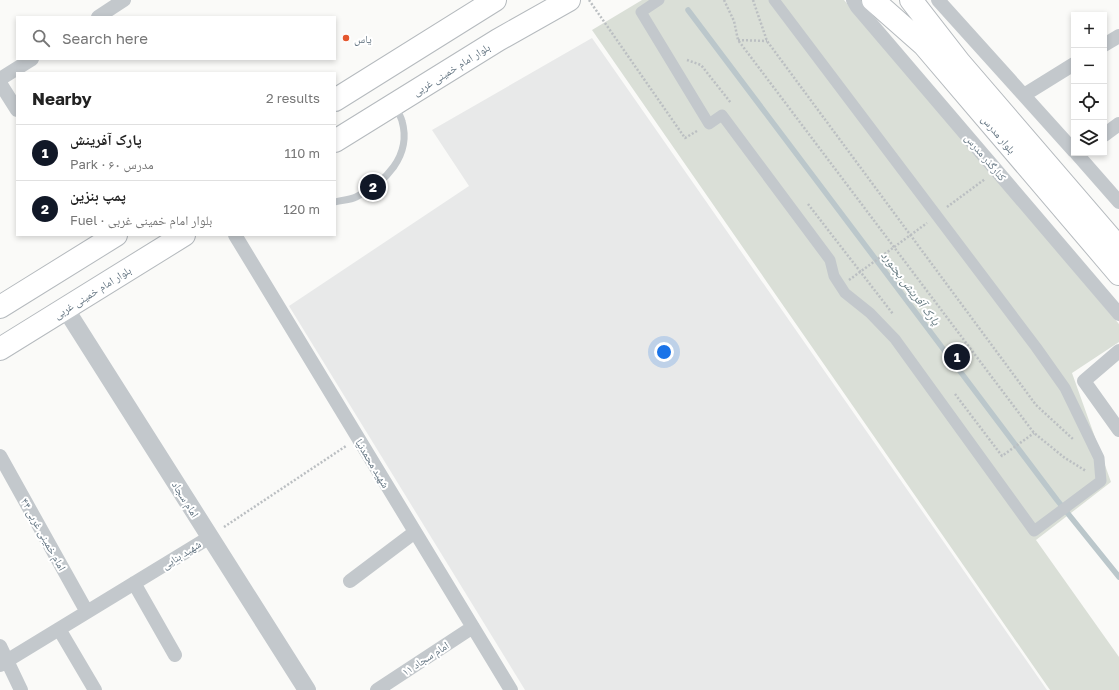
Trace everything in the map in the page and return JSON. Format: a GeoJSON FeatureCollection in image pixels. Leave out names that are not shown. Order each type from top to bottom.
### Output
{"type":"FeatureCollection","features":[{"type":"Feature","properties":{"kind":"main road"},"geometry":{"type":"LineString","coordinates":[[336,99],[495,0]]}},
{"type":"Feature","properties":{"kind":"main road","name":"بلوار امام خمینی غربی"},"geometry":{"type":"LineString","coordinates":[[336,140],[498,40],[569,0]]}},
{"type":"Feature","properties":{"kind":"main road","name":"بلوار مدرس"},"geometry":{"type":"LineString","coordinates":[[873,0],[924,45],[1119,274]]}},
{"type":"Feature","properties":{"kind":"main road","name":"بلوار مدرس"},"geometry":{"type":"LineString","coordinates":[[911,0],[936,33],[1119,248]]}},
{"type":"Feature","properties":{"kind":"main road","name":"بلوار امام خمینی غربی"},"geometry":{"type":"LineString","coordinates":[[0,349],[182,236]]}},
{"type":"Feature","properties":{"kind":"main road"},"geometry":{"type":"LineString","coordinates":[[0,307],[105,238]]}},
{"type":"Feature","properties":{"kind":"street"},"geometry":{"type":"LineString","coordinates":[[100,16],[124,0]]}},
{"type":"Feature","properties":{"kind":"street"},"geometry":{"type":"LineString","coordinates":[[659,0],[641,12],[709,124],[722,115],[830,260],[834,276],[845,293],[870,313],[896,339],[1034,530],[1101,481],[1099,458],[1065,388],[1036,347],[774,0]]}},
{"type":"Feature","properties":{"kind":"street","name":"کنارگذر مدرس"},"geometry":{"type":"LineString","coordinates":[[853,0],[857,7],[1119,314]]}},
{"type":"Feature","properties":{"kind":"street"},"geometry":{"type":"LineString","coordinates":[[938,0],[1071,147]]}},
{"type":"Feature","properties":{"kind":"street"},"geometry":{"type":"LineString","coordinates":[[1107,43],[1119,36]]}},
{"type":"Feature","properties":{"kind":"street"},"geometry":{"type":"LineString","coordinates":[[0,79],[30,60]]}},
{"type":"Feature","properties":{"kind":"street"},"geometry":{"type":"LineString","coordinates":[[1024,95],[1071,66]]}},
{"type":"Feature","properties":{"kind":"street"},"geometry":{"type":"LineString","coordinates":[[0,83],[16,108]]}},
{"type":"Feature","properties":{"kind":"street"},"geometry":{"type":"LineString","coordinates":[[1107,133],[1119,124]]}},
{"type":"Feature","properties":{"kind":"street"},"geometry":{"type":"LineString","coordinates":[[1079,156],[1119,202]]}},
{"type":"Feature","properties":{"kind":"street","name":"شهید محمدنیا"},"geometry":{"type":"LineString","coordinates":[[236,236],[511,690]]}},
{"type":"Feature","properties":{"kind":"street","name":"امام سجاد"},"geometry":{"type":"LineString","coordinates":[[66,308],[307,690]]}},
{"type":"Feature","properties":{"kind":"street"},"geometry":{"type":"LineString","coordinates":[[1119,352],[1084,381],[1119,430]]}},
{"type":"Feature","properties":{"kind":"street","name":"امام خمینی غربی ۴۴"},"geometry":{"type":"LineString","coordinates":[[0,456],[87,612]]}},
{"type":"Feature","properties":{"kind":"street"},"geometry":{"type":"LineString","coordinates":[[350,581],[415,532]]}},
{"type":"Feature","properties":{"kind":"street","name":"شهید بنایی"},"geometry":{"type":"LineString","coordinates":[[4,663],[210,536]]}},
{"type":"Feature","properties":{"kind":"street"},"geometry":{"type":"LineString","coordinates":[[134,583],[175,655]]}},
{"type":"Feature","properties":{"kind":"street","name":"امام سجاد ۱۱"},"geometry":{"type":"LineString","coordinates":[[377,690],[473,627]]}},
{"type":"Feature","properties":{"kind":"street"},"geometry":{"type":"LineString","coordinates":[[59,629],[95,690]]}},
{"type":"Feature","properties":{"kind":"street"},"geometry":{"type":"LineString","coordinates":[[0,646],[4,663],[21,690]]}},
{"type":"Feature","properties":{"kind":"lane"},"geometry":{"type":"LineString","coordinates":[[336,202],[355,197],[373,187],[388,175],[399,159],[404,141],[402,122],[394,104]]}},
{"type":"Feature","properties":{"kind":"path"},"geometry":{"type":"LineString","coordinates":[[589,0],[685,138],[709,124]]}},
{"type":"Feature","properties":{"kind":"path"},"geometry":{"type":"LineString","coordinates":[[724,0],[734,21],[738,40],[1034,433],[1065,458],[1101,481]]}},
{"type":"Feature","properties":{"kind":"path"},"geometry":{"type":"LineString","coordinates":[[753,0],[767,41],[1036,405],[1074,441]]}},
{"type":"Feature","properties":{"kind":"path"},"geometry":{"type":"LineString","coordinates":[[738,40],[767,41]]}},
{"type":"Feature","properties":{"kind":"path"},"geometry":{"type":"LineString","coordinates":[[849,280],[996,170]]}},
{"type":"Feature","properties":{"kind":"path"},"geometry":{"type":"LineString","coordinates":[[1002,456],[1034,433]]}},
{"type":"Feature","properties":{"kind":"path","name":"شهید بنایی"},"geometry":{"type":"LineString","coordinates":[[210,536],[358,438]]}},
{"type":"Feature","properties":{"kind":"shaded area"},"geometry":{"type":"Polygon","coordinates":[[[642,0],[844,0],[1119,324],[1119,342],[1072,373],[1111,482],[1036,540],[1119,657],[1119,690],[1050,690],[592,30],[642,0]]]}},
{"type":"Feature","properties":{"kind":"shaded area"},"geometry":{"type":"Polygon","coordinates":[[[592,38],[1047,690],[525,690],[289,306],[469,186],[432,130],[592,38]]]}},
{"type":"Feature","properties":{"kind":"waterway","name":"پارک آفرینش بجنورد"},"geometry":{"type":"LineString","coordinates":[[688,10],[1057,500],[1119,577]]}},
{"type":"Feature","properties":{"kind":"place","name":"یاس"},"geometry":{"type":"Point","coordinates":[346,38]}},
{"type":"Feature","properties":{"kind":"place","name":"پمپ بنزین"},"geometry":{"type":"Point","coordinates":[373,187]}},
{"type":"Feature","properties":{"kind":"place","name":"پارک آفرینش"},"geometry":{"type":"Point","coordinates":[957,357]}}]}
